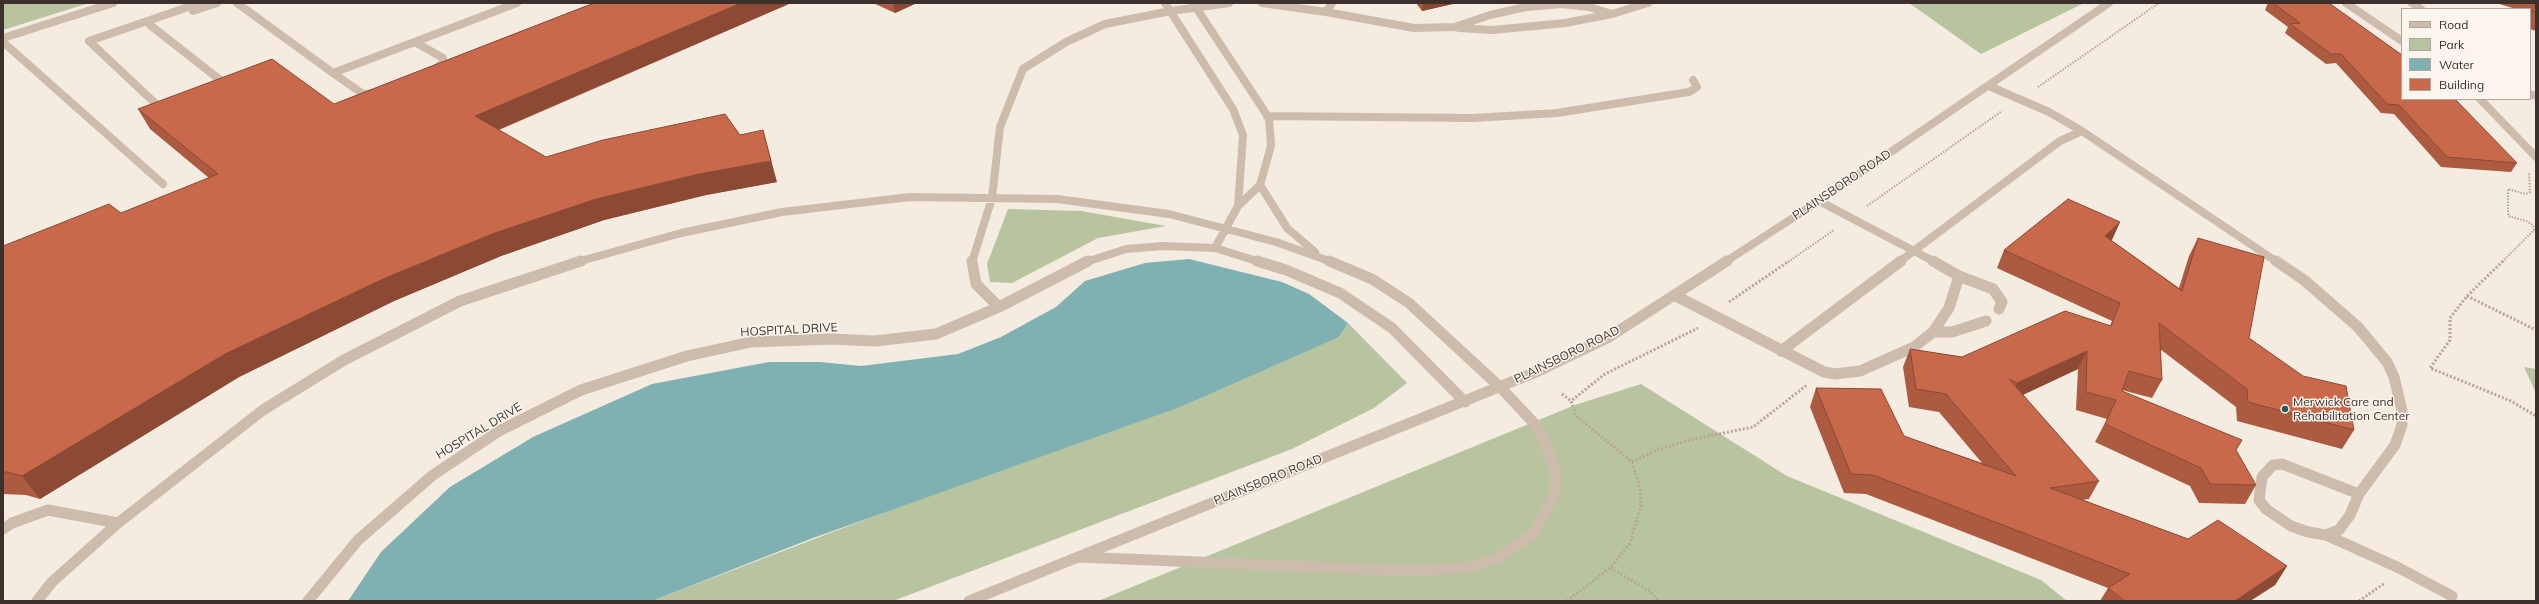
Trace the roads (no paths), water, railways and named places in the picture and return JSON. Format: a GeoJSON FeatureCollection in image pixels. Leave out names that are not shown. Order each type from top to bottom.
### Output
{"type":"FeatureCollection","features":[{"type":"Feature","properties":{"kind":"street"},"geometry":{"type":"LineString","coordinates":[[3,38],[113,3]]}},
{"type":"Feature","properties":{"kind":"street"},"geometry":{"type":"LineString","coordinates":[[172,108],[157,105],[89,41],[200,3]]}},
{"type":"Feature","properties":{"kind":"street"},"geometry":{"type":"LineString","coordinates":[[217,3],[150,25],[224,83],[224,90],[218,92]]}},
{"type":"Feature","properties":{"kind":"street"},"geometry":{"type":"LineString","coordinates":[[237,3],[363,94],[382,91]]}},
{"type":"Feature","properties":{"kind":"street"},"geometry":{"type":"LineString","coordinates":[[333,73],[517,3]]}},
{"type":"Feature","properties":{"kind":"street"},"geometry":{"type":"LineString","coordinates":[[1166,3],[1233,109],[1243,135],[1238,206]]}},
{"type":"Feature","properties":{"kind":"street"},"geometry":{"type":"LineString","coordinates":[[999,307],[976,284],[971,264],[992,198],[1000,127],[1023,69],[1066,42],[1105,24],[1195,5],[1229,3]]}},
{"type":"Feature","properties":{"kind":"street"},"geometry":{"type":"LineString","coordinates":[[1262,3],[1326,12],[1414,28],[1455,27],[1493,30],[1565,23],[1612,14],[1648,3]]}},
{"type":"Feature","properties":{"kind":"street"},"geometry":{"type":"LineString","coordinates":[[1326,12],[1332,3]]}},
{"type":"Feature","properties":{"kind":"street","name":"PLAINSBORO ROAD"},"geometry":{"type":"LineString","coordinates":[[969,601],[1075,557],[1465,402],[1609,337],[1676,296],[1819,201],[2109,3]]}},
{"type":"Feature","properties":{"kind":"street"},"geometry":{"type":"LineString","coordinates":[[2346,3],[2401,40]]}},
{"type":"Feature","properties":{"kind":"street"},"geometry":{"type":"LineString","coordinates":[[1195,5],[1267,116],[1271,146],[1260,185],[1238,206],[1215,248]]}},
{"type":"Feature","properties":{"kind":"street"},"geometry":{"type":"LineString","coordinates":[[1455,27],[1490,15],[1526,7],[1555,5],[1589,7],[1612,14]]}},
{"type":"Feature","properties":{"kind":"street"},"geometry":{"type":"LineString","coordinates":[[3,42],[163,184]]}},
{"type":"Feature","properties":{"kind":"street"},"geometry":{"type":"LineString","coordinates":[[415,42],[443,58],[443,63],[437,69],[423,74]]}},
{"type":"Feature","properties":{"kind":"street"},"geometry":{"type":"LineString","coordinates":[[1267,116],[1474,118],[1556,113],[1689,92],[1697,87],[1693,80]]}},
{"type":"Feature","properties":{"kind":"street"},"geometry":{"type":"LineString","coordinates":[[1989,86],[2049,112],[2082,131],[2317,290],[2358,327],[2387,362],[2399,392],[2402,425],[2396,445],[2359,494],[2350,515],[2340,530],[2326,536]]}},
{"type":"Feature","properties":{"kind":"street"},"geometry":{"type":"LineString","coordinates":[[2481,100],[2536,157]]}},
{"type":"Feature","properties":{"kind":"street"},"geometry":{"type":"LineString","coordinates":[[1781,351],[2060,141],[2082,131]]}},
{"type":"Feature","properties":{"kind":"street"},"geometry":{"type":"LineString","coordinates":[[1260,185],[1287,228],[1320,257]]}},
{"type":"Feature","properties":{"kind":"street"},"geometry":{"type":"LineString","coordinates":[[37,601],[52,582],[118,523],[263,410],[344,360],[460,301],[577,262],[674,235],[782,212],[910,197],[1057,199],[1169,214],[1226,228],[1320,257],[1372,279],[1409,303],[1500,387],[1533,422],[1544,438],[1556,473],[1555,494],[1534,533],[1497,559],[1470,567],[1412,571],[1075,557]]}},
{"type":"Feature","properties":{"kind":"street"},"geometry":{"type":"LineString","coordinates":[[1819,201],[1914,250],[1959,276],[1993,289],[1998,294],[2002,302],[1999,309]]}},
{"type":"Feature","properties":{"kind":"street","name":"HOSPITAL DRIVE"},"geometry":{"type":"LineString","coordinates":[[308,601],[358,540],[433,474],[500,431],[581,390],[687,356],[751,342],[832,339],[875,341],[936,334],[999,307],[1088,261],[1126,249],[1163,246],[1215,248],[1286,270],[1340,293],[1372,313],[1392,328],[1465,402]]}},
{"type":"Feature","properties":{"kind":"street"},"geometry":{"type":"LineString","coordinates":[[1676,296],[1714,317],[1824,372],[1845,373],[1879,364],[1914,347],[1933,332],[1949,308],[1959,276]]}},
{"type":"Feature","properties":{"kind":"street"},"geometry":{"type":"LineString","coordinates":[[1933,332],[1952,332],[1986,321]]}},
{"type":"Feature","properties":{"kind":"street"},"geometry":{"type":"LineString","coordinates":[[2359,494],[2282,464],[2274,465],[2266,470],[2259,488],[2259,500],[2266,509],[2291,526],[2326,536],[2397,567],[2452,596]]}},
{"type":"Feature","properties":{"kind":"street"},"geometry":{"type":"LineString","coordinates":[[3,529],[12,523],[48,510],[118,523]]}},
{"type":"Feature","properties":{"kind":"water"},"geometry":{"type":"Polygon","coordinates":[[[1189,259],[1282,282],[1309,294],[1348,323],[1339,337],[1180,407],[813,538],[652,601],[348,601],[381,552],[450,487],[533,437],[652,384],[769,362],[820,362],[861,366],[958,354],[1001,337],[1056,307],[1085,281],[1145,263],[1189,259]]]}},
{"type":"Feature","properties":{"kind":"place","name":"Merwick Care and Rehabilitation Center"},"geometry":{"type":"Point","coordinates":[2285,409]}}]}
